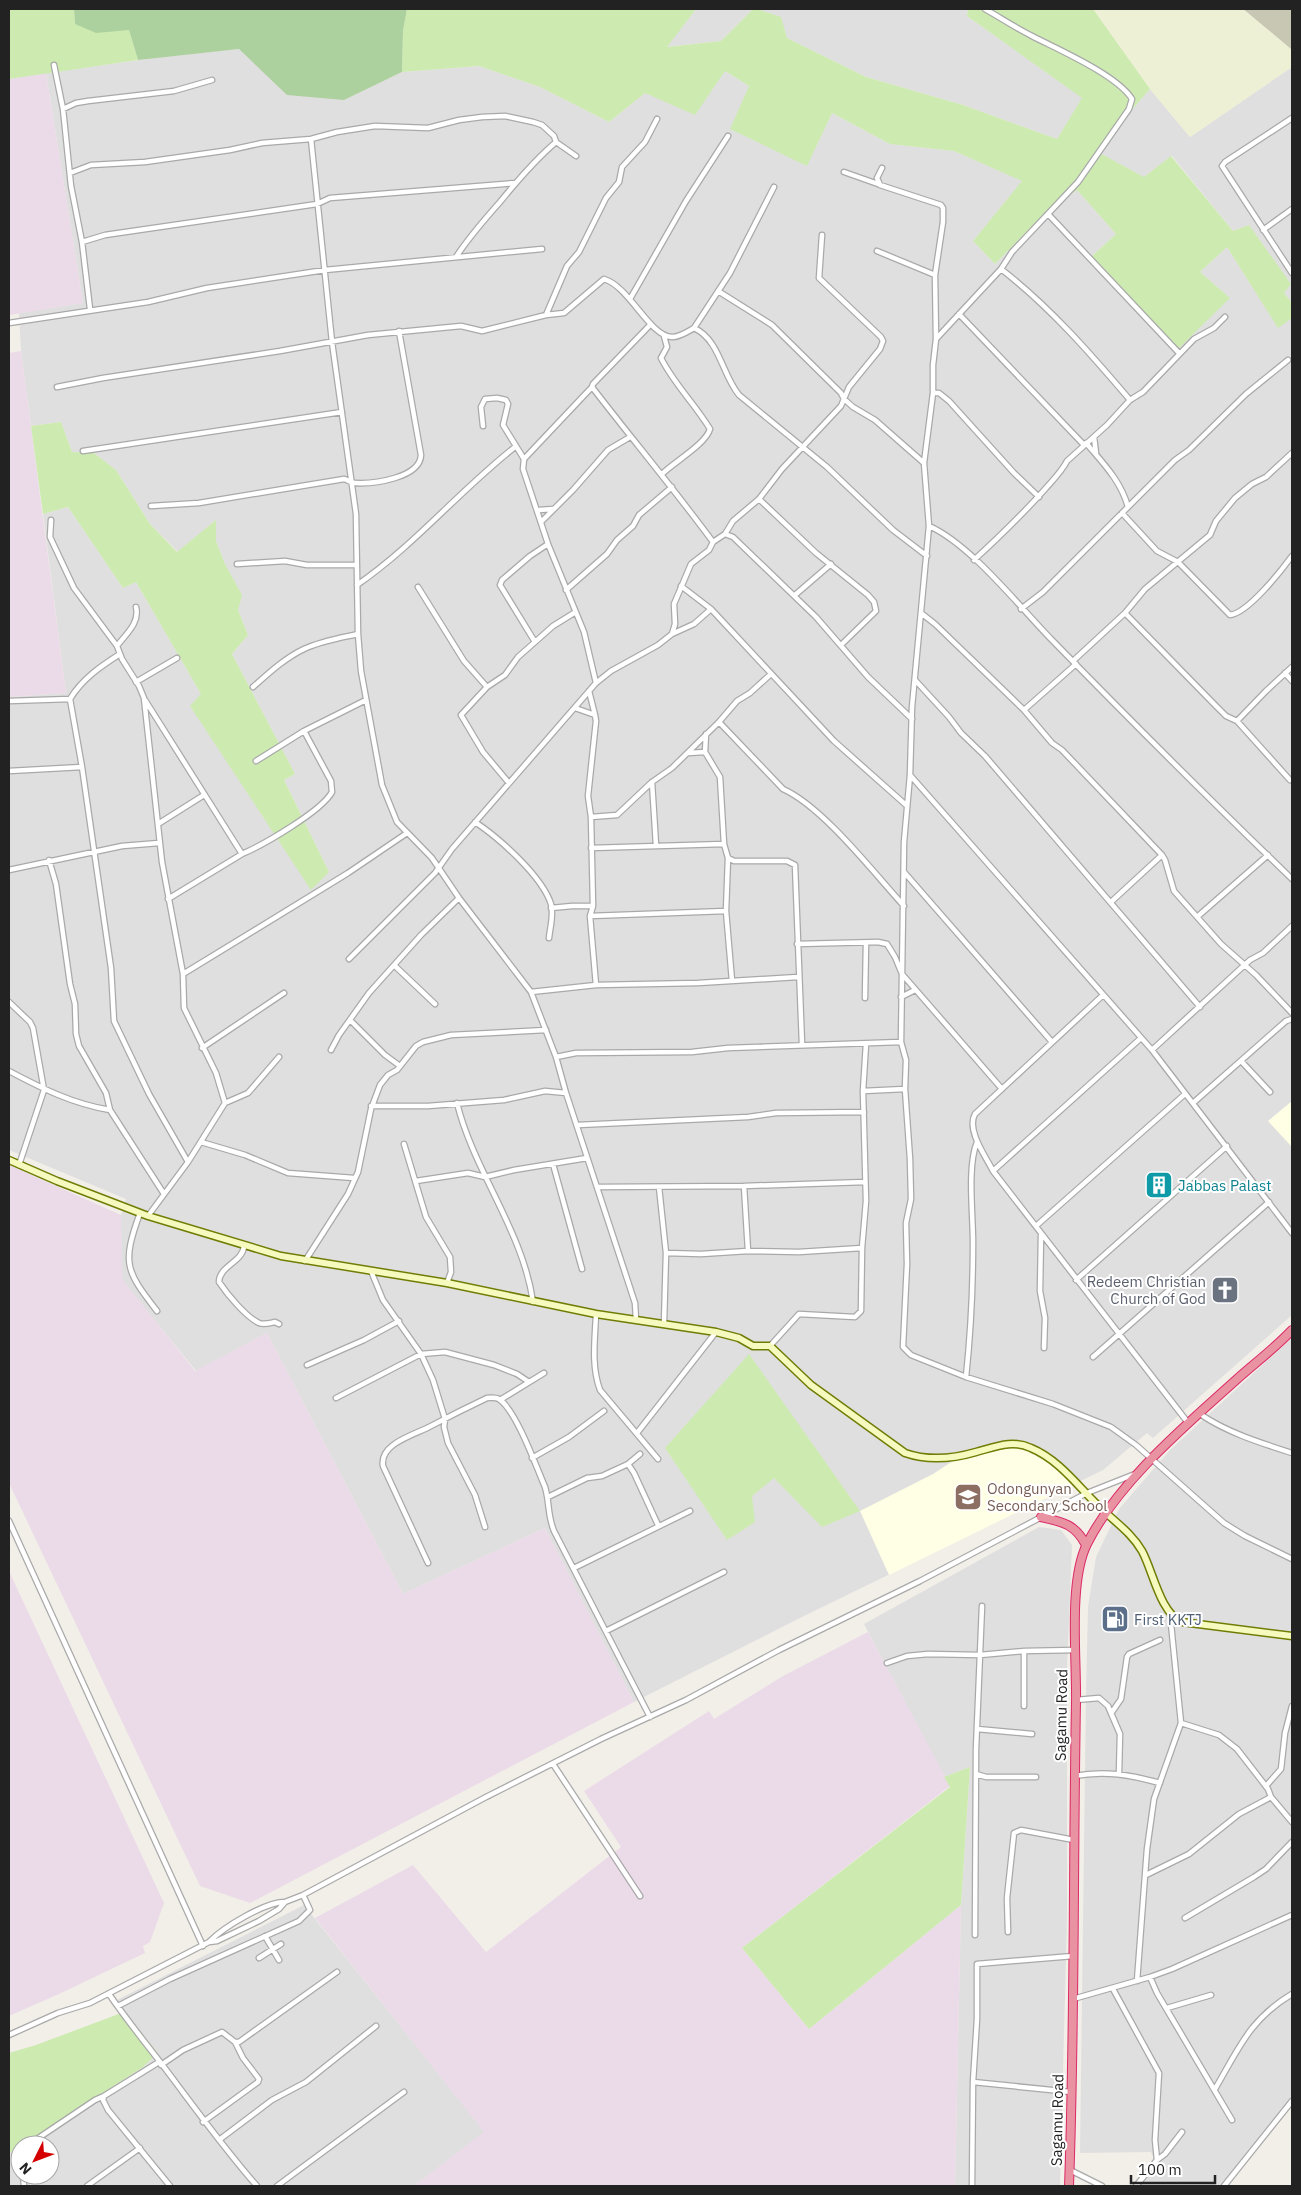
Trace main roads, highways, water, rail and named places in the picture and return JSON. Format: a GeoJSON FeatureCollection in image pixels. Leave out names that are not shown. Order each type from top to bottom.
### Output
{"type":"FeatureCollection","features":[{"type":"Feature","properties":{"kind":"highway","name":"Sagamu Road"},"geometry":{"type":"LineString","coordinates":[[1069,2186],[1076,1700],[1075,1600],[1081,1559],[1086,1545],[1106,1513],[1151,1460],[1200,1414],[1291,1335]]}},
{"type":"Feature","properties":{"kind":"highway"},"geometry":{"type":"LineString","coordinates":[[1041,1517],[1071,1526],[1080,1533],[1086,1545]]}},
{"type":"Feature","properties":{"kind":"place","name":"Jabbas Palast"},"geometry":{"type":"Point","coordinates":[1159,1185]}},
{"type":"Feature","properties":{"kind":"place","name":"Redeem Christian Church of God"},"geometry":{"type":"Point","coordinates":[1225,1290]}},
{"type":"Feature","properties":{"kind":"place","name":"Odongunyan Secondary School"},"geometry":{"type":"Point","coordinates":[968,1497]}},
{"type":"Feature","properties":{"kind":"place","name":"First KKTJ"},"geometry":{"type":"Point","coordinates":[1115,1619]}}]}
